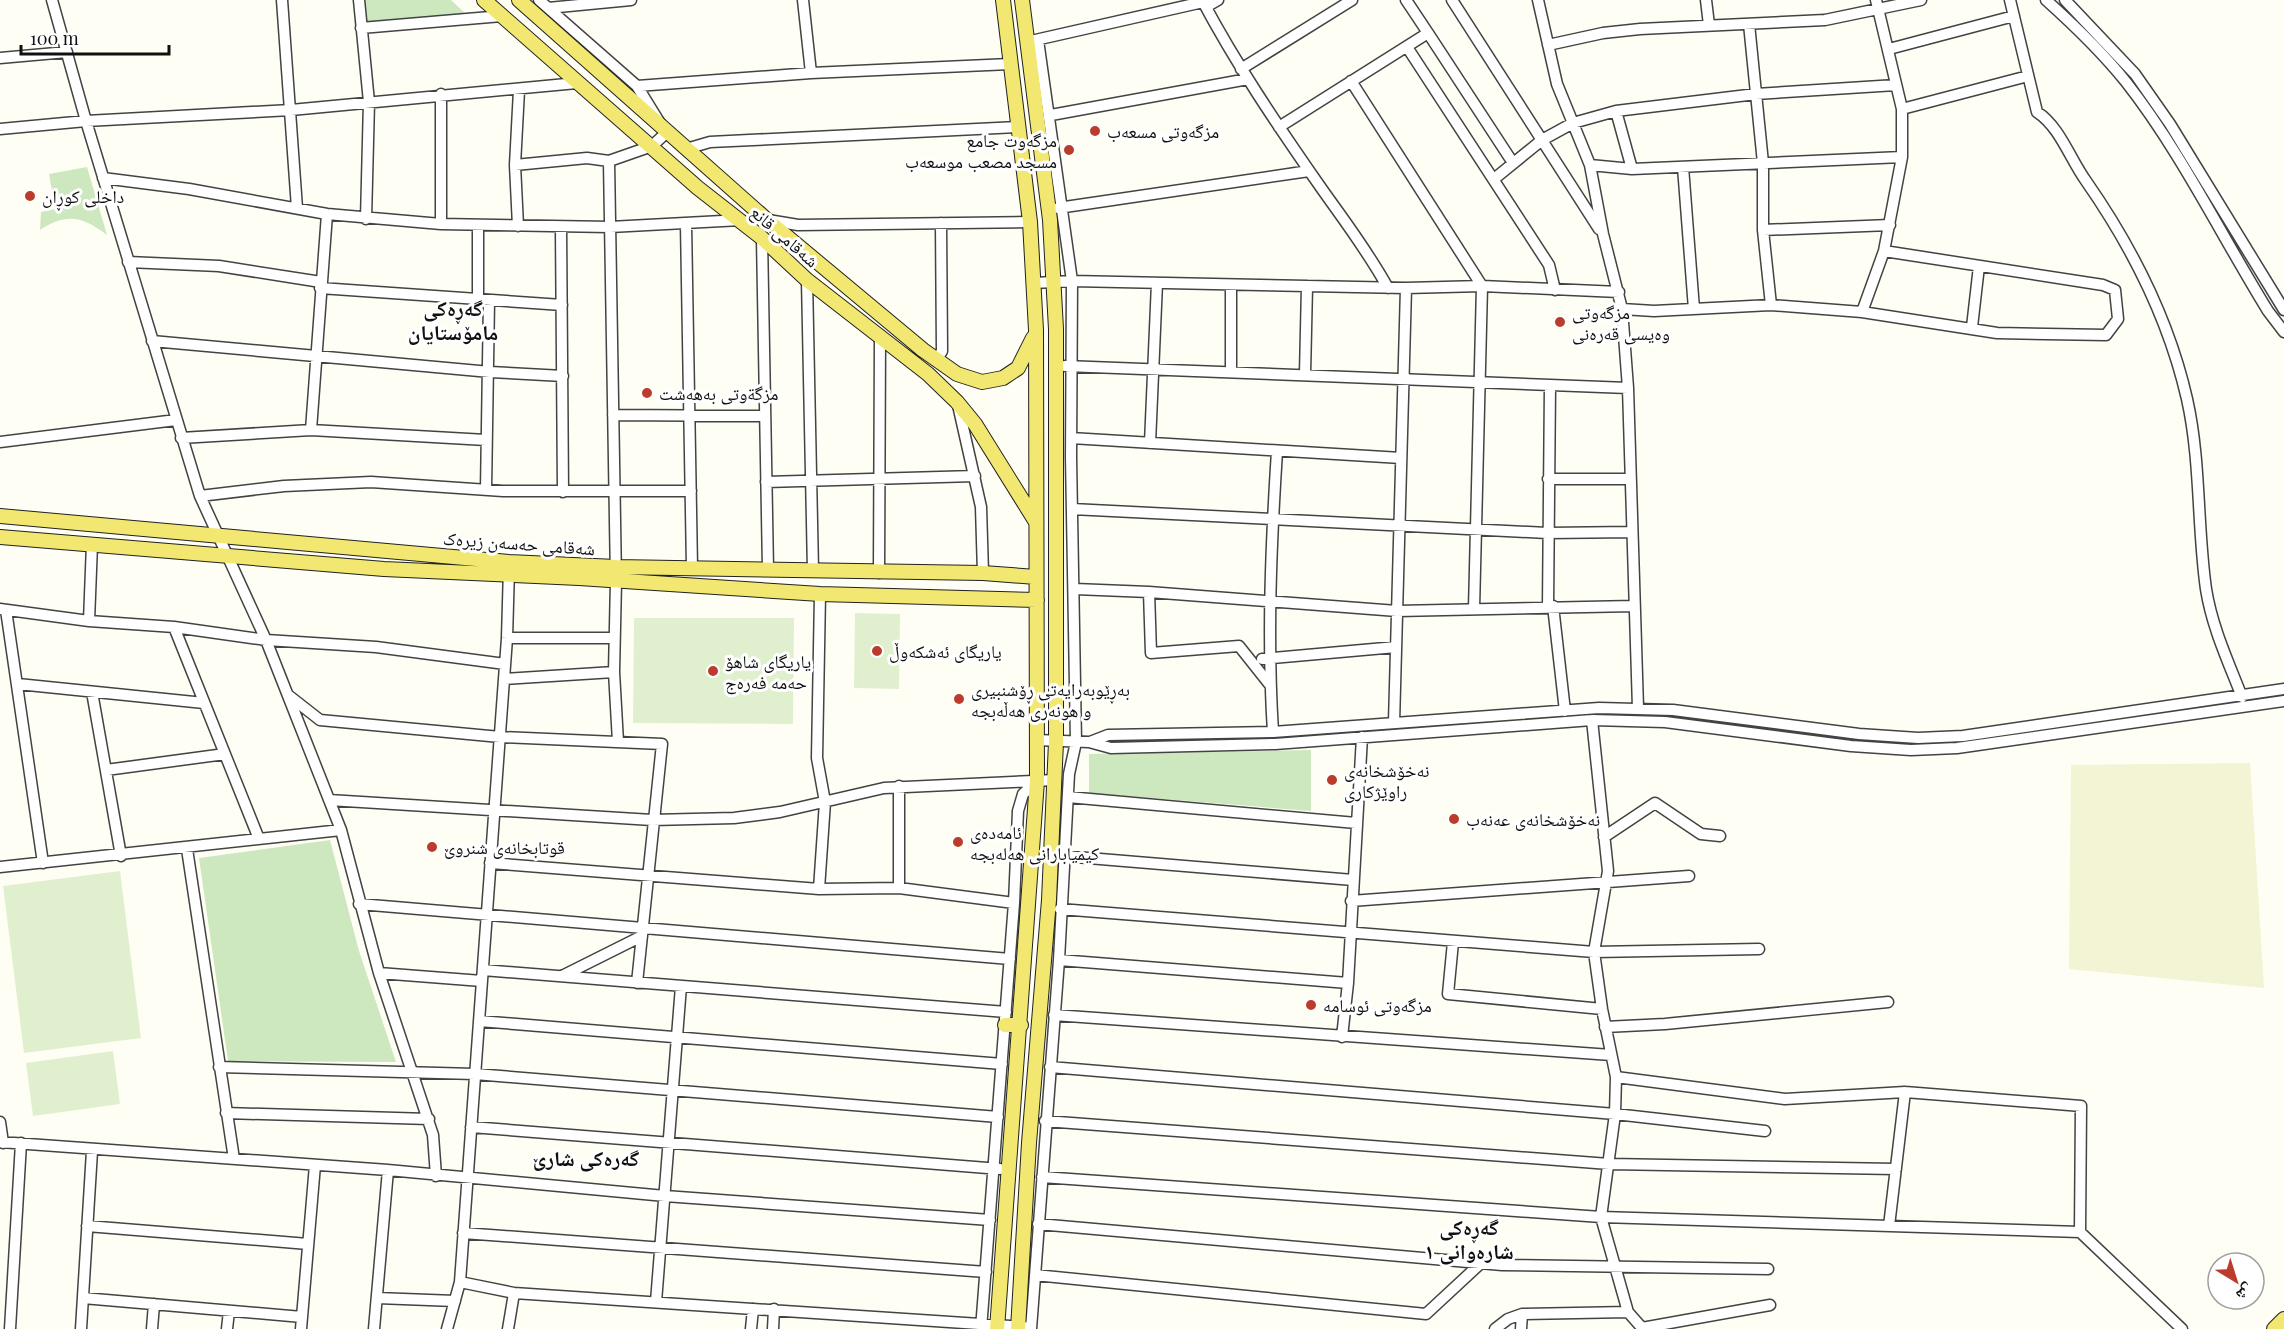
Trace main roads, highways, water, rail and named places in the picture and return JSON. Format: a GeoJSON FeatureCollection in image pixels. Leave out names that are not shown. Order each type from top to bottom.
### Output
{"type":"FeatureCollection","features":[{"type":"Feature","properties":{"kind":"main road","name":"شەقامی قانع"},"geometry":{"type":"LineString","coordinates":[[484,0],[698,188],[741,220],[807,280],[912,362],[957,402],[975,424],[1036,522]]}},
{"type":"Feature","properties":{"kind":"main road","name":"شەقامی قانع"},"geometry":{"type":"LineString","coordinates":[[519,0],[666,133],[767,220],[923,350],[957,374],[982,382],[1003,378],[1018,368],[1036,330]]}},
{"type":"Feature","properties":{"kind":"main road"},"geometry":{"type":"LineString","coordinates":[[997,1328],[1021,1025],[1036,781],[1037,600],[1034,283],[1030,222],[1003,0]]}},
{"type":"Feature","properties":{"kind":"main road"},"geometry":{"type":"LineString","coordinates":[[1022,0],[1033,41],[1056,208],[1054,281],[1056,742],[1054,780],[1057,903],[1029,1143],[1026,1328]]}},
{"type":"Feature","properties":{"kind":"main road"},"geometry":{"type":"LineString","coordinates":[[912,362],[923,350]]}},
{"type":"Feature","properties":{"kind":"main road","name":"شەقامی حەسەن زیرەک"},"geometry":{"type":"LineString","coordinates":[[0,516],[217,535],[509,569]]}},
{"type":"Feature","properties":{"kind":"main road","name":"شەقامی حەسەن زیرەک"},"geometry":{"type":"LineString","coordinates":[[0,537],[384,569],[509,569],[616,574],[820,594],[1037,600]]}},
{"type":"Feature","properties":{"kind":"main road","name":"شەقامی حەسەن زیرەک"},"geometry":{"type":"LineString","coordinates":[[616,574],[692,568],[983,573],[1036,577]]}},
{"type":"Feature","properties":{"kind":"main road"},"geometry":{"type":"LineString","coordinates":[[1006,1018],[1021,1025]]}},
{"type":"Feature","properties":{"kind":"main road"},"geometry":{"type":"LineString","coordinates":[[1029,1143],[1044,1144]]}},
{"type":"Feature","properties":{"kind":"main road"},"geometry":{"type":"LineString","coordinates":[[2274,1329],[2284,1319]]}},
{"type":"Feature","properties":{"kind":"place","name":"مزگەوتی مسعەب"},"geometry":{"type":"Point","coordinates":[1095,131]}},
{"type":"Feature","properties":{"kind":"place","name":"مزگەوت جامع مسجد مصعب موسعەب"},"geometry":{"type":"Point","coordinates":[1069,150]}},
{"type":"Feature","properties":{"kind":"place","name":"داخلی کوڕان"},"geometry":{"type":"Point","coordinates":[30,196]}},
{"type":"Feature","properties":{"kind":"place","name":"مزگەوتی وەیسی قەرەنی"},"geometry":{"type":"Point","coordinates":[1560,322]}},
{"type":"Feature","properties":{"kind":"place","name":"مزگةوتى بەھەشت"},"geometry":{"type":"Point","coordinates":[647,393]}},
{"type":"Feature","properties":{"kind":"place","name":"یاریگای ئەشکەوڵ"},"geometry":{"type":"Point","coordinates":[877,651]}},
{"type":"Feature","properties":{"kind":"place","name":"یاریگای شاهۆ حەمە فەرەج"},"geometry":{"type":"Point","coordinates":[713,671]}},
{"type":"Feature","properties":{"kind":"place","name":"بەڕێوبەرایەتی ڕۆشنبیری و هونەری هەڵەبجە"},"geometry":{"type":"Point","coordinates":[959,699]}},
{"type":"Feature","properties":{"kind":"place","name":"نەخۆشخانەی راوێژکاری"},"geometry":{"type":"Point","coordinates":[1332,780]}},
{"type":"Feature","properties":{"kind":"place","name":"نەخۆشخانەی عەنەب"},"geometry":{"type":"Point","coordinates":[1454,819]}},
{"type":"Feature","properties":{"kind":"place","name":"ئامەدەی کیمیابارانی هەلەبجە"},"geometry":{"type":"Point","coordinates":[958,842]}},
{"type":"Feature","properties":{"kind":"place","name":"قوتابخانەی شنروێ"},"geometry":{"type":"Point","coordinates":[432,847]}},
{"type":"Feature","properties":{"kind":"place","name":"مزگەوتی ئوسامە"},"geometry":{"type":"Point","coordinates":[1311,1005]}},
{"type":"Feature","properties":{"kind":"district","name":"گەڕەکی مامۆستایان"},"geometry":{"type":"Point","coordinates":[453,319]}},
{"type":"Feature","properties":{"kind":"district","name":"گەرەکی شارێ"},"geometry":{"type":"Point","coordinates":[586,1157]}},
{"type":"Feature","properties":{"kind":"district","name":"گەڕەکی شارەوانی ١"},"geometry":{"type":"Point","coordinates":[1469,1238]}}]}
